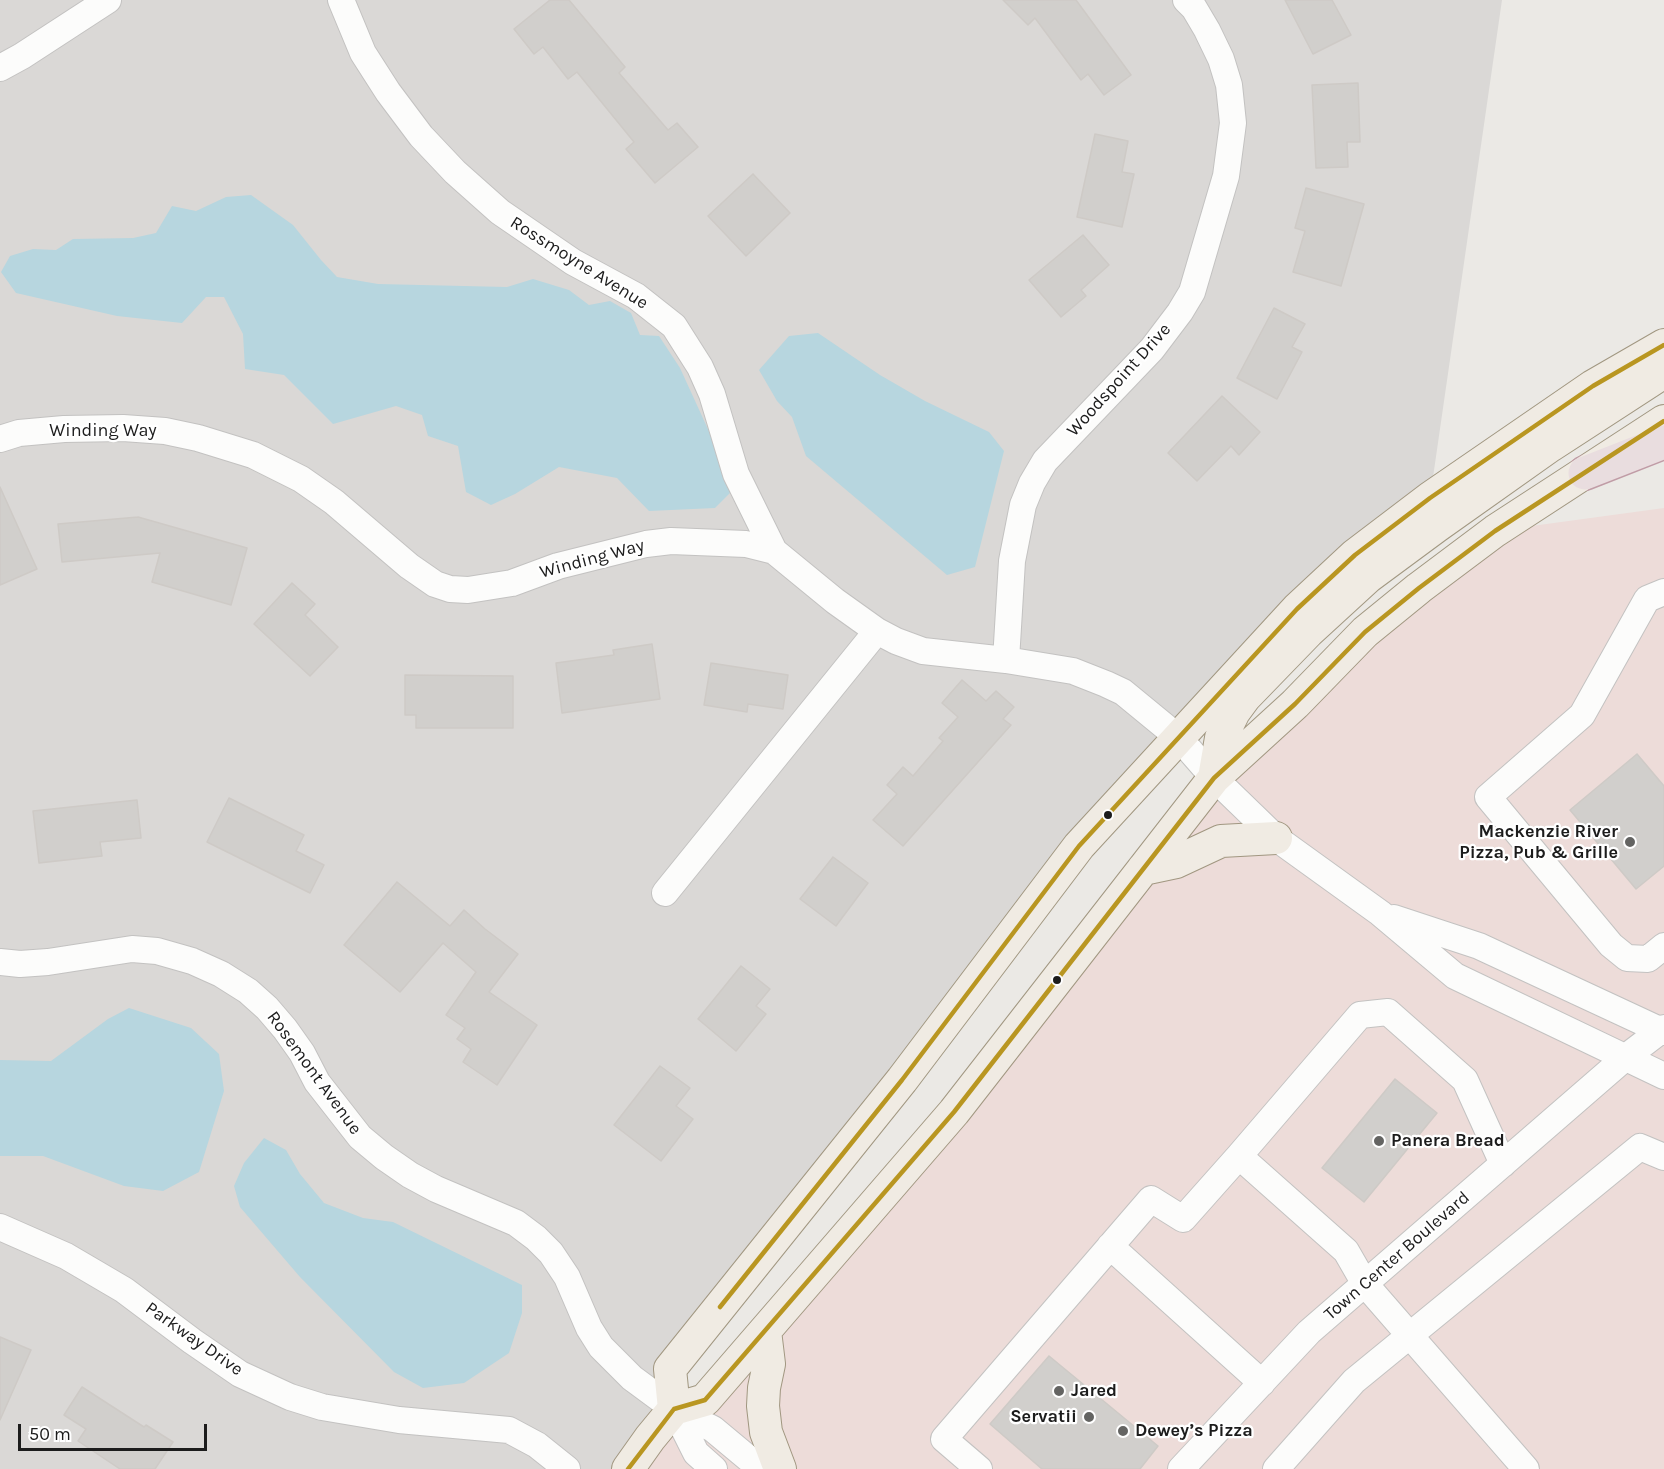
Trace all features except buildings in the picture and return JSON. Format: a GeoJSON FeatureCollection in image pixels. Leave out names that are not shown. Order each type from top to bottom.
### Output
{"type":"FeatureCollection","features":[{"type":"Feature","properties":{"kind":"highway"},"geometry":{"type":"LineString","coordinates":[[1585,473],[1664,442]]}},
{"type":"Feature","properties":{"kind":"main road"},"geometry":{"type":"LineString","coordinates":[[674,1409],[670,1369],[902,1080],[1079,846],[1297,609],[1355,555],[1430,498],[1574,399],[1664,345]]}},
{"type":"Feature","properties":{"kind":"main road"},"geometry":{"type":"LineString","coordinates":[[1214,778],[1221,738],[1234,712],[1245,697],[1308,632],[1360,585],[1493,486],[1664,372]]}},
{"type":"Feature","properties":{"kind":"main road"},"geometry":{"type":"LineString","coordinates":[[628,1469],[674,1409],[705,1400],[954,1112],[1214,778],[1295,704],[1365,632],[1383,617],[1495,531],[1664,421]]}},
{"type":"Feature","properties":{"kind":"main road"},"geometry":{"type":"LineString","coordinates":[[1143,869],[1176,862],[1221,841],[1276,838]]}},
{"type":"Feature","properties":{"kind":"main road"},"geometry":{"type":"LineString","coordinates":[[765,1331],[769,1364],[763,1406],[766,1432],[780,1469]]}},
{"type":"Feature","properties":{"kind":"street"},"geometry":{"type":"LineString","coordinates":[[0,68],[108,0]]}},
{"type":"Feature","properties":{"kind":"street","name":"Rossmoyne Avenue"},"geometry":{"type":"LineString","coordinates":[[341,0],[363,53],[388,92],[421,136],[455,172],[500,213],[573,262],[636,296],[674,326],[700,367],[712,394],[736,474],[774,551]]}},
{"type":"Feature","properties":{"kind":"street","name":"Woodspoint Drive"},"geometry":{"type":"LineString","coordinates":[[1006,660],[1012,561],[1023,505],[1032,483],[1045,461],[1152,349],[1180,312],[1192,292],[1226,176],[1233,123],[1229,85],[1221,59],[1207,30],[1186,0]]}},
{"type":"Feature","properties":{"kind":"street","name":"Winding Way"},"geometry":{"type":"LineString","coordinates":[[0,439],[19,433],[64,429],[123,428],[165,431],[198,438],[253,455],[301,479],[334,502],[409,566],[435,584],[450,589],[468,591],[513,583],[558,566],[646,544],[671,541],[746,544],[774,551],[835,601],[877,631],[896,641],[923,651],[1006,660],[1073,671],[1123,692],[1179,738]]}},
{"type":"Feature","properties":{"kind":"street"},"geometry":{"type":"LineString","coordinates":[[1664,592],[1647,599],[1582,715],[1488,797],[1611,945],[1627,958],[1648,959],[1664,946]]}},
{"type":"Feature","properties":{"kind":"street"},"geometry":{"type":"LineString","coordinates":[[665,894],[877,631]]}},
{"type":"Feature","properties":{"kind":"street","name":"Town Center Boulevard"},"geometry":{"type":"LineString","coordinates":[[1179,738],[1214,778],[1276,838],[1380,913],[1455,976],[1664,1076]]}},
{"type":"Feature","properties":{"kind":"street","name":"Town Center Boulevard"},"geometry":{"type":"LineString","coordinates":[[1380,913],[1479,946],[1663,1031]]}},
{"type":"Feature","properties":{"kind":"street","name":"Rosemont Avenue"},"geometry":{"type":"LineString","coordinates":[[0,963],[48,962],[132,949],[158,951],[192,961],[221,974],[248,991],[285,1029],[302,1053],[317,1082],[360,1137],[410,1175],[436,1189],[516,1223],[536,1238],[551,1253],[567,1277],[589,1328],[601,1347],[632,1378],[674,1409]]}},
{"type":"Feature","properties":{"kind":"street"},"geometry":{"type":"LineString","coordinates":[[979,1469],[944,1439],[1151,1199],[1183,1219],[1360,1015],[1388,1012],[1465,1080],[1503,1164]]}},
{"type":"Feature","properties":{"kind":"street","name":"Town Center Boulevard"},"geometry":{"type":"LineString","coordinates":[[1181,1469],[1310,1332],[1626,1057],[1663,1031]]}},
{"type":"Feature","properties":{"kind":"street"},"geometry":{"type":"LineString","coordinates":[[1276,1469],[1354,1381],[1640,1147],[1664,1157]]}},
{"type":"Feature","properties":{"kind":"street"},"geometry":{"type":"LineString","coordinates":[[1239,1156],[1346,1251],[1365,1284],[1526,1469]]}},
{"type":"Feature","properties":{"kind":"street","name":"Parkway Drive"},"geometry":{"type":"LineString","coordinates":[[0,1227],[66,1256],[124,1290],[240,1374],[290,1397],[322,1407],[399,1420],[509,1430],[537,1445],[567,1469]]}},
{"type":"Feature","properties":{"kind":"street"},"geometry":{"type":"LineString","coordinates":[[1110,1246],[1262,1383]]}},
{"type":"Feature","properties":{"kind":"street"},"geometry":{"type":"LineString","coordinates":[[674,1409],[696,1453],[714,1469]]}},
{"type":"Feature","properties":{"kind":"street"},"geometry":{"type":"LineString","coordinates":[[674,1409],[713,1430],[761,1469]]}},
{"type":"Feature","properties":{"kind":"shaded area"},"geometry":{"type":"Polygon","coordinates":[[[0,0],[1502,0],[1430,498],[1179,738],[670,1369],[674,1409],[628,1469],[0,1469],[0,0]]]}},
{"type":"Feature","properties":{"kind":"shaded area"},"geometry":{"type":"Polygon","coordinates":[[[1664,508],[1664,1469],[628,1469],[705,1400],[1214,778],[1495,531],[1664,508]]]}},
{"type":"Feature","properties":{"kind":"water"},"geometry":{"type":"Polygon","coordinates":[[[251,195],[293,225],[337,277],[378,284],[507,287],[533,279],[569,290],[589,305],[610,301],[631,313],[640,335],[659,336],[680,368],[712,438],[731,492],[715,508],[649,511],[617,478],[559,467],[515,494],[491,505],[466,492],[458,446],[428,436],[422,415],[396,406],[333,424],[284,375],[245,369],[243,334],[224,297],[206,297],[182,323],[117,316],[16,293],[1,272],[10,256],[33,249],[56,250],[73,239],[133,238],[156,233],[172,206],[196,211],[226,197],[251,195]]]}},
{"type":"Feature","properties":{"kind":"water"},"geometry":{"type":"Polygon","coordinates":[[[818,333],[880,375],[925,401],[989,432],[1004,451],[975,567],[947,575],[806,456],[792,417],[777,401],[759,370],[789,336],[818,333]]]}},
{"type":"Feature","properties":{"kind":"water"},"geometry":{"type":"Polygon","coordinates":[[[129,1008],[191,1028],[219,1054],[224,1091],[199,1172],[163,1191],[124,1186],[43,1156],[0,1156],[0,1060],[51,1061],[108,1019],[129,1008]]]}},
{"type":"Feature","properties":{"kind":"water"},"geometry":{"type":"Polygon","coordinates":[[[264,1138],[286,1150],[300,1174],[324,1203],[363,1218],[393,1222],[522,1285],[522,1313],[509,1353],[464,1383],[423,1388],[394,1372],[300,1277],[240,1207],[234,1186],[244,1163],[264,1138]]]}},
{"type":"Feature","properties":{"kind":"transit line"},"geometry":{"type":"LineString","coordinates":[[720,1307],[902,1080],[1079,846],[1297,609],[1355,555],[1430,498],[1593,386],[1664,345]]}},
{"type":"Feature","properties":{"kind":"transit line"},"geometry":{"type":"LineString","coordinates":[[628,1469],[674,1409],[705,1400],[954,1112],[1214,778],[1295,704],[1365,632],[1419,588],[1495,531],[1664,421]]}},
{"type":"Feature","properties":{"kind":"place","name":"Mackenzie River Pizza, Pub & Grille"},"geometry":{"type":"Point","coordinates":[1630,842]}},
{"type":"Feature","properties":{"kind":"place","name":"Panera Bread"},"geometry":{"type":"Point","coordinates":[1379,1141]}},
{"type":"Feature","properties":{"kind":"place","name":"Jared"},"geometry":{"type":"Point","coordinates":[1059,1391]}},
{"type":"Feature","properties":{"kind":"place","name":"Servatii"},"geometry":{"type":"Point","coordinates":[1089,1417]}},
{"type":"Feature","properties":{"kind":"place","name":"Dewey’s Pizza"},"geometry":{"type":"Point","coordinates":[1123,1431]}}]}
